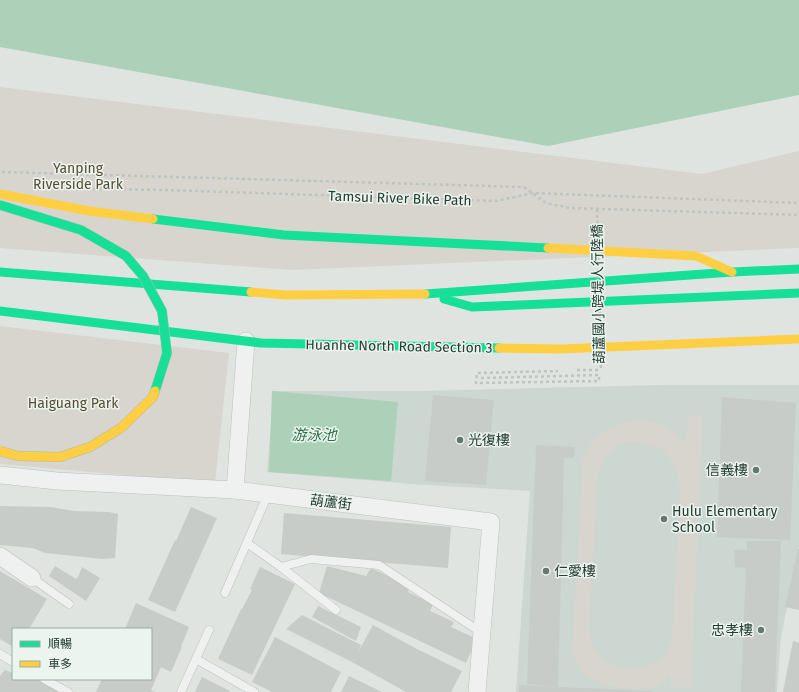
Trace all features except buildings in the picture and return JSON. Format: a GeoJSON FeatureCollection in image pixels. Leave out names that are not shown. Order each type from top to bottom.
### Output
{"type":"FeatureCollection","features":[{"type":"Feature","properties":{"kind":"main road"},"geometry":{"type":"LineString","coordinates":[[0,194],[89,211],[284,235],[696,256],[732,272]]}},
{"type":"Feature","properties":{"kind":"main road"},"geometry":{"type":"LineString","coordinates":[[0,205],[81,230],[126,256],[143,276],[162,311],[167,353],[153,397],[121,428],[90,447],[60,457],[18,456],[0,451]]}},
{"type":"Feature","properties":{"kind":"main road"},"geometry":{"type":"LineString","coordinates":[[0,272],[285,295],[429,294],[732,272],[799,269]]}},
{"type":"Feature","properties":{"kind":"main road"},"geometry":{"type":"LineString","coordinates":[[429,294],[472,307],[799,293]]}},
{"type":"Feature","properties":{"kind":"main road","name":"Huanhe North Road Section 3"},"geometry":{"type":"LineString","coordinates":[[0,311],[277,344],[561,349],[799,339]]}},
{"type":"Feature","properties":{"kind":"street"},"geometry":{"type":"LineString","coordinates":[[235,490],[246,341]]}},
{"type":"Feature","properties":{"kind":"street","name":"葫蘆街"},"geometry":{"type":"LineString","coordinates":[[0,475],[57,481],[235,490],[491,522],[477,692]]}},
{"type":"Feature","properties":{"kind":"street"},"geometry":{"type":"LineString","coordinates":[[0,556],[32,578]]}},
{"type":"Feature","properties":{"kind":"lane"},"geometry":{"type":"LineString","coordinates":[[225,593],[268,494]]}},
{"type":"Feature","properties":{"kind":"lane"},"geometry":{"type":"LineString","coordinates":[[247,543],[281,567],[336,610]]}},
{"type":"Feature","properties":{"kind":"lane"},"geometry":{"type":"LineString","coordinates":[[281,567],[311,559],[379,565],[482,634]]}},
{"type":"Feature","properties":{"kind":"lane"},"geometry":{"type":"LineString","coordinates":[[32,578],[69,604]]}},
{"type":"Feature","properties":{"kind":"lane"},"geometry":{"type":"LineString","coordinates":[[181,692],[209,630]]}},
{"type":"Feature","properties":{"kind":"lane"},"geometry":{"type":"LineString","coordinates":[[0,654],[12,661]]}},
{"type":"Feature","properties":{"kind":"lane"},"geometry":{"type":"LineString","coordinates":[[196,659],[254,692]]}},
{"type":"Feature","properties":{"kind":"lane"},"geometry":{"type":"LineString","coordinates":[[46,680],[68,692]]}},
{"type":"Feature","properties":{"kind":"path"},"geometry":{"type":"LineString","coordinates":[[0,172],[524,186],[546,203],[570,208],[597,209]]}},
{"type":"Feature","properties":{"kind":"path","name":"Tamsui River Bike Path"},"geometry":{"type":"LineString","coordinates":[[87,189],[496,201],[533,194],[799,202]]}},
{"type":"Feature","properties":{"kind":"path","name":"葫蘆國小跨堤人行陸橋"},"geometry":{"type":"LineString","coordinates":[[570,371],[601,370],[597,209],[799,215]]}},
{"type":"Feature","properties":{"kind":"path","name":"葫蘆國小跨堤人行陸橋"},"geometry":{"type":"LineString","coordinates":[[481,378],[599,375],[599,381],[476,383],[477,373],[562,371]]}},
{"type":"Feature","properties":{"kind":"shaded area","name":"Hulu Elementary School"},"geometry":{"type":"Polygon","coordinates":[[[661,385],[799,385],[799,546],[781,637],[777,692],[516,692],[530,491],[412,484],[267,472],[274,391],[424,391],[661,385]]]}},
{"type":"Feature","properties":{"kind":"green space","name":"Yanping Riverside Park"},"geometry":{"type":"Polygon","coordinates":[[[0,87],[702,174],[799,151],[799,248],[292,270],[0,248],[0,87]]]}},
{"type":"Feature","properties":{"kind":"green space","name":"Haiguang Park"},"geometry":{"type":"Polygon","coordinates":[[[0,326],[229,353],[215,483],[0,464],[0,326]]]}},
{"type":"Feature","properties":{"kind":"green space"},"geometry":{"type":"Polygon","coordinates":[[[688,415],[703,416],[691,687],[671,687],[670,675],[656,687],[627,689],[606,685],[587,676],[581,670],[572,654],[583,458],[596,438],[610,428],[625,422],[641,420],[654,422],[674,432],[686,443],[688,415]],[[626,442],[613,449],[605,458],[600,469],[597,483],[589,631],[594,650],[605,661],[617,667],[632,670],[657,662],[666,653],[672,641],[680,491],[675,468],[671,460],[658,448],[639,442],[626,442]]]}},
{"type":"Feature","properties":{"kind":"water"},"geometry":{"type":"Polygon","coordinates":[[[0,0],[799,0],[799,95],[548,146],[0,47],[0,0]]]}},
{"type":"Feature","properties":{"kind":"water","name":"游泳池"},"geometry":{"type":"Polygon","coordinates":[[[272,391],[398,402],[391,481],[269,472],[272,391]]]}},
{"type":"Feature","properties":{"kind":"traffic: fast"},"geometry":{"type":"LineString","coordinates":[[0,205],[81,230],[126,256],[143,276],[162,311],[167,353],[155,391]]}},
{"type":"Feature","properties":{"kind":"traffic: fast"},"geometry":{"type":"LineString","coordinates":[[153,219],[284,235],[548,248]]}},
{"type":"Feature","properties":{"kind":"traffic: fast"},"geometry":{"type":"LineString","coordinates":[[425,294],[732,272],[799,269]]}},
{"type":"Feature","properties":{"kind":"traffic: fast"},"geometry":{"type":"LineString","coordinates":[[0,272],[251,292]]}},
{"type":"Feature","properties":{"kind":"traffic: fast"},"geometry":{"type":"LineString","coordinates":[[444,299],[472,307],[799,293]]}},
{"type":"Feature","properties":{"kind":"traffic: fast"},"geometry":{"type":"LineString","coordinates":[[0,311],[261,343],[499,348]]}},
{"type":"Feature","properties":{"kind":"traffic: slow"},"geometry":{"type":"LineString","coordinates":[[0,194],[89,211],[153,219]]}},
{"type":"Feature","properties":{"kind":"traffic: slow"},"geometry":{"type":"LineString","coordinates":[[548,248],[696,256],[732,272]]}},
{"type":"Feature","properties":{"kind":"traffic: slow"},"geometry":{"type":"LineString","coordinates":[[251,292],[285,295],[425,294]]}},
{"type":"Feature","properties":{"kind":"traffic: slow"},"geometry":{"type":"LineString","coordinates":[[499,348],[561,349],[799,339]]}},
{"type":"Feature","properties":{"kind":"traffic: slow"},"geometry":{"type":"LineString","coordinates":[[0,451],[18,456],[60,457],[90,447],[121,428],[153,397],[155,391]]}},
{"type":"Feature","properties":{"kind":"place","name":"光復樓"},"geometry":{"type":"Point","coordinates":[460,440]}},
{"type":"Feature","properties":{"kind":"place","name":"信義樓"},"geometry":{"type":"Point","coordinates":[756,470]}},
{"type":"Feature","properties":{"kind":"place","name":"Hulu Elementary School"},"geometry":{"type":"Point","coordinates":[664,519]}},
{"type":"Feature","properties":{"kind":"place","name":"仁愛樓"},"geometry":{"type":"Point","coordinates":[546,571]}},
{"type":"Feature","properties":{"kind":"place","name":"忠孝樓"},"geometry":{"type":"Point","coordinates":[761,630]}}]}
